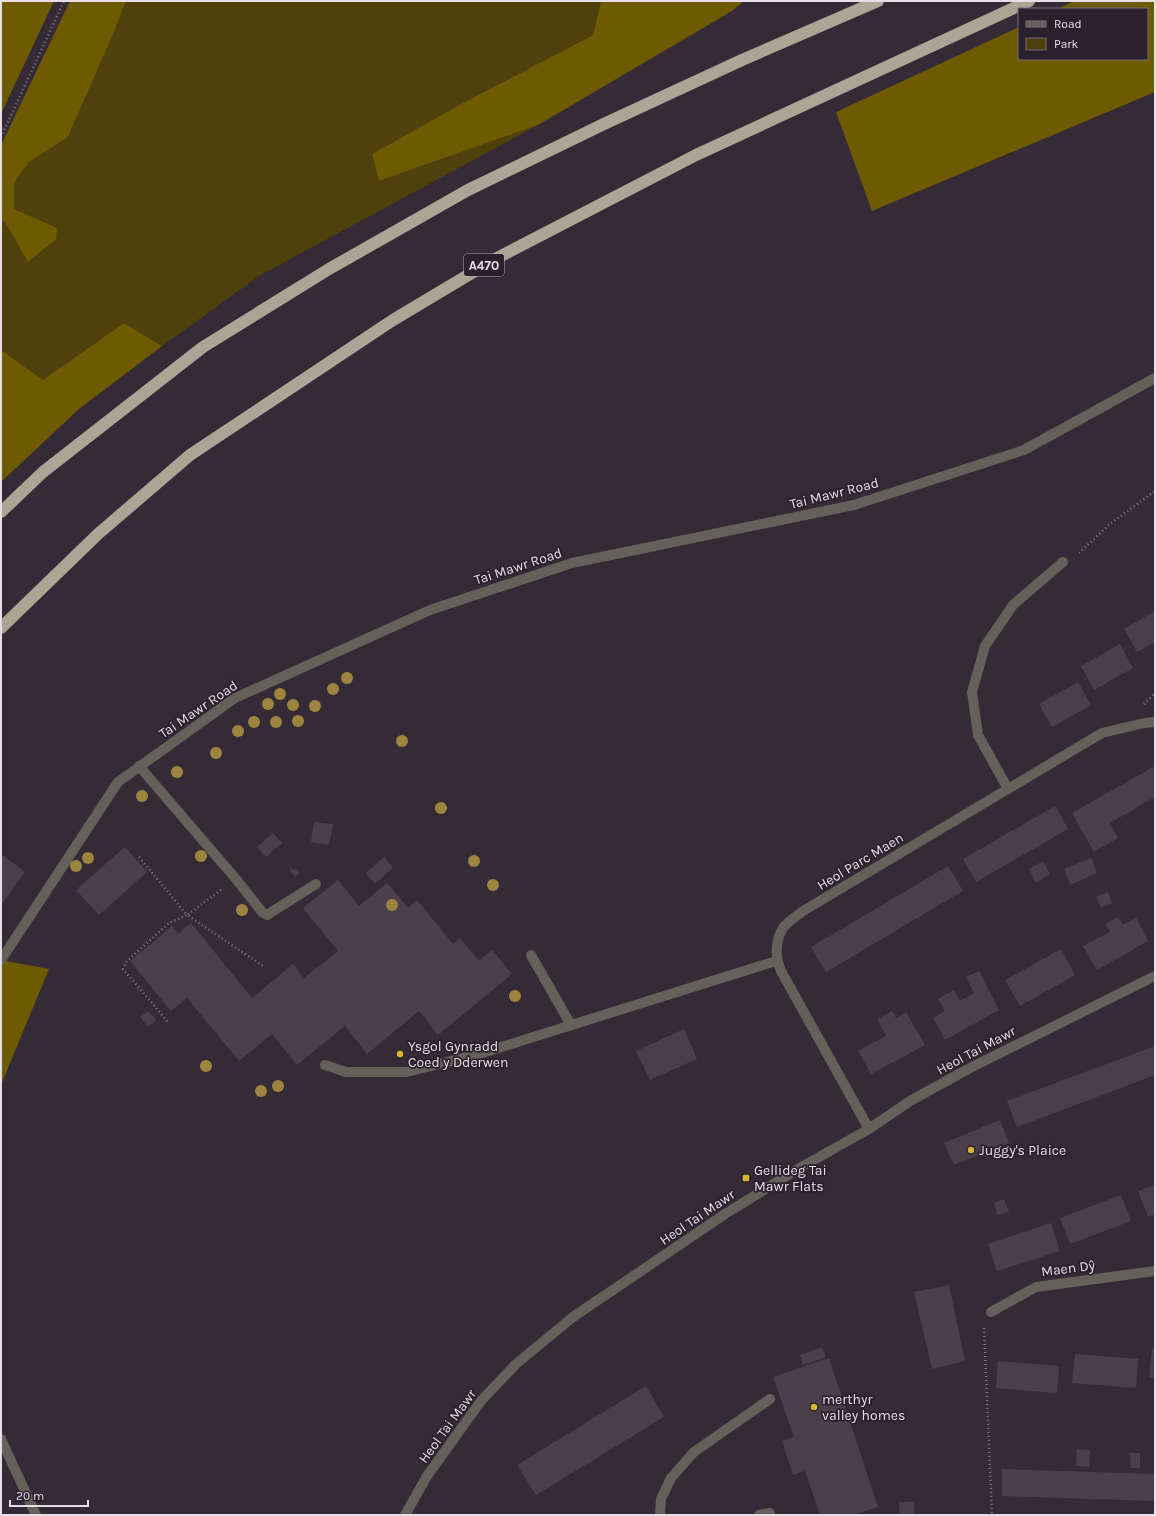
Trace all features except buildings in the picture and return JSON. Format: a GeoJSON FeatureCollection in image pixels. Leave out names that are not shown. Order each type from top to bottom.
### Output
{"type":"FeatureCollection","features":[{"type":"Feature","properties":{"kind":"highway"},"geometry":{"type":"LineString","coordinates":[[1,512],[43,472],[203,347],[328,270],[468,190],[713,73],[878,1]]}},
{"type":"Feature","properties":{"kind":"highway","name":"A470"},"geometry":{"type":"LineString","coordinates":[[1,628],[98,534],[190,455],[393,320],[495,259],[696,155],[1029,1]]}},
{"type":"Feature","properties":{"kind":"street","name":"Tai Mawr Road"},"geometry":{"type":"LineString","coordinates":[[1,960],[118,782],[235,698],[430,610],[572,563],[854,505],[1024,450],[1155,378]]}},
{"type":"Feature","properties":{"kind":"street"},"geometry":{"type":"LineString","coordinates":[[1008,789],[978,735],[972,692],[984,646],[1013,605],[1063,562]]}},
{"type":"Feature","properties":{"kind":"street","name":"Heol Parc Maen"},"geometry":{"type":"LineString","coordinates":[[776,960],[776,946],[784,927],[803,911],[1102,733],[1144,723],[1155,722]]}},
{"type":"Feature","properties":{"kind":"street"},"geometry":{"type":"LineString","coordinates":[[139,766],[236,879],[262,912],[267,915],[316,884]]}},
{"type":"Feature","properties":{"kind":"street"},"geometry":{"type":"LineString","coordinates":[[531,955],[571,1026]]}},
{"type":"Feature","properties":{"kind":"street"},"geometry":{"type":"LineString","coordinates":[[325,1065],[346,1072],[407,1072],[479,1054],[776,960],[869,1129]]}},
{"type":"Feature","properties":{"kind":"street","name":"Heol Tai Mawr"},"geometry":{"type":"LineString","coordinates":[[405,1515],[427,1476],[481,1401],[516,1364],[573,1317],[725,1214],[796,1170],[869,1129],[910,1101],[970,1068],[1155,976]]}},
{"type":"Feature","properties":{"kind":"street","name":"Maen Dŷ"},"geometry":{"type":"LineString","coordinates":[[991,1312],[1036,1287],[1155,1271]]}},
{"type":"Feature","properties":{"kind":"street"},"geometry":{"type":"LineString","coordinates":[[660,1515],[661,1499],[671,1478],[694,1452],[770,1399]]}},
{"type":"Feature","properties":{"kind":"street"},"geometry":{"type":"LineString","coordinates":[[1,1439],[36,1515]]}},
{"type":"Feature","properties":{"kind":"street"},"geometry":{"type":"LineString","coordinates":[[759,1515],[770,1513]]}},
{"type":"Feature","properties":{"kind":"path"},"geometry":{"type":"LineString","coordinates":[[1,137],[64,1]]}},
{"type":"Feature","properties":{"kind":"path"},"geometry":{"type":"LineString","coordinates":[[1063,562],[1076,556],[1110,524],[1155,491]]}},
{"type":"Feature","properties":{"kind":"path"},"geometry":{"type":"LineString","coordinates":[[139,857],[187,915],[263,966]]}},
{"type":"Feature","properties":{"kind":"path"},"geometry":{"type":"LineString","coordinates":[[168,1022],[123,969],[127,961],[169,923],[187,915],[236,879]]}},
{"type":"Feature","properties":{"kind":"path"},"geometry":{"type":"LineString","coordinates":[[991,1312],[985,1317],[984,1335],[992,1515]]}},
{"type":"Feature","properties":{"kind":"green space"},"geometry":{"type":"Polygon","coordinates":[[[126,1],[601,1],[593,35],[459,105],[372,154],[379,181],[538,125],[259,276],[162,346],[124,323],[43,381],[1,350],[1,222],[14,209],[14,183],[29,161],[68,137],[126,1]]]}},
{"type":"Feature","properties":{"kind":"shaded area"},"geometry":{"type":"Polygon","coordinates":[[[1,1],[54,1],[1,114],[1,1]]]}},
{"type":"Feature","properties":{"kind":"shaded area"},"geometry":{"type":"Polygon","coordinates":[[[70,1],[126,1],[68,137],[29,162],[14,183],[14,209],[57,228],[56,239],[28,262],[4,220],[1,222],[1,145],[70,1]]]}},
{"type":"Feature","properties":{"kind":"shaded area"},"geometry":{"type":"Polygon","coordinates":[[[601,1],[744,1],[732,11],[538,125],[379,181],[372,154],[459,105],[593,35],[601,1]]]}},
{"type":"Feature","properties":{"kind":"shaded area"},"geometry":{"type":"Polygon","coordinates":[[[1074,1],[1155,1],[1155,92],[872,211],[836,112],[1018,27],[1018,60],[1148,60],[1148,8],[1059,8],[1074,1]]]}},
{"type":"Feature","properties":{"kind":"shaded area"},"geometry":{"type":"Polygon","coordinates":[[[124,323],[162,346],[79,409],[1,482],[1,350],[43,380],[124,323]]]}},
{"type":"Feature","properties":{"kind":"shaded area"},"geometry":{"type":"Polygon","coordinates":[[[1,960],[49,969],[1,1085],[1,960]]]}},
{"type":"Feature","properties":{"kind":"place","name":"Ysgol Gynradd Coed y Dderwen"},"geometry":{"type":"Point","coordinates":[400,1054]}},
{"type":"Feature","properties":{"kind":"place","name":"Juggy's Plaice"},"geometry":{"type":"Point","coordinates":[971,1150]}},
{"type":"Feature","properties":{"kind":"place","name":"Gellideg Tai Mawr Flats"},"geometry":{"type":"Point","coordinates":[746,1178]}},
{"type":"Feature","properties":{"kind":"place","name":"merthyr valley homes"},"geometry":{"type":"Point","coordinates":[814,1407]}}]}
